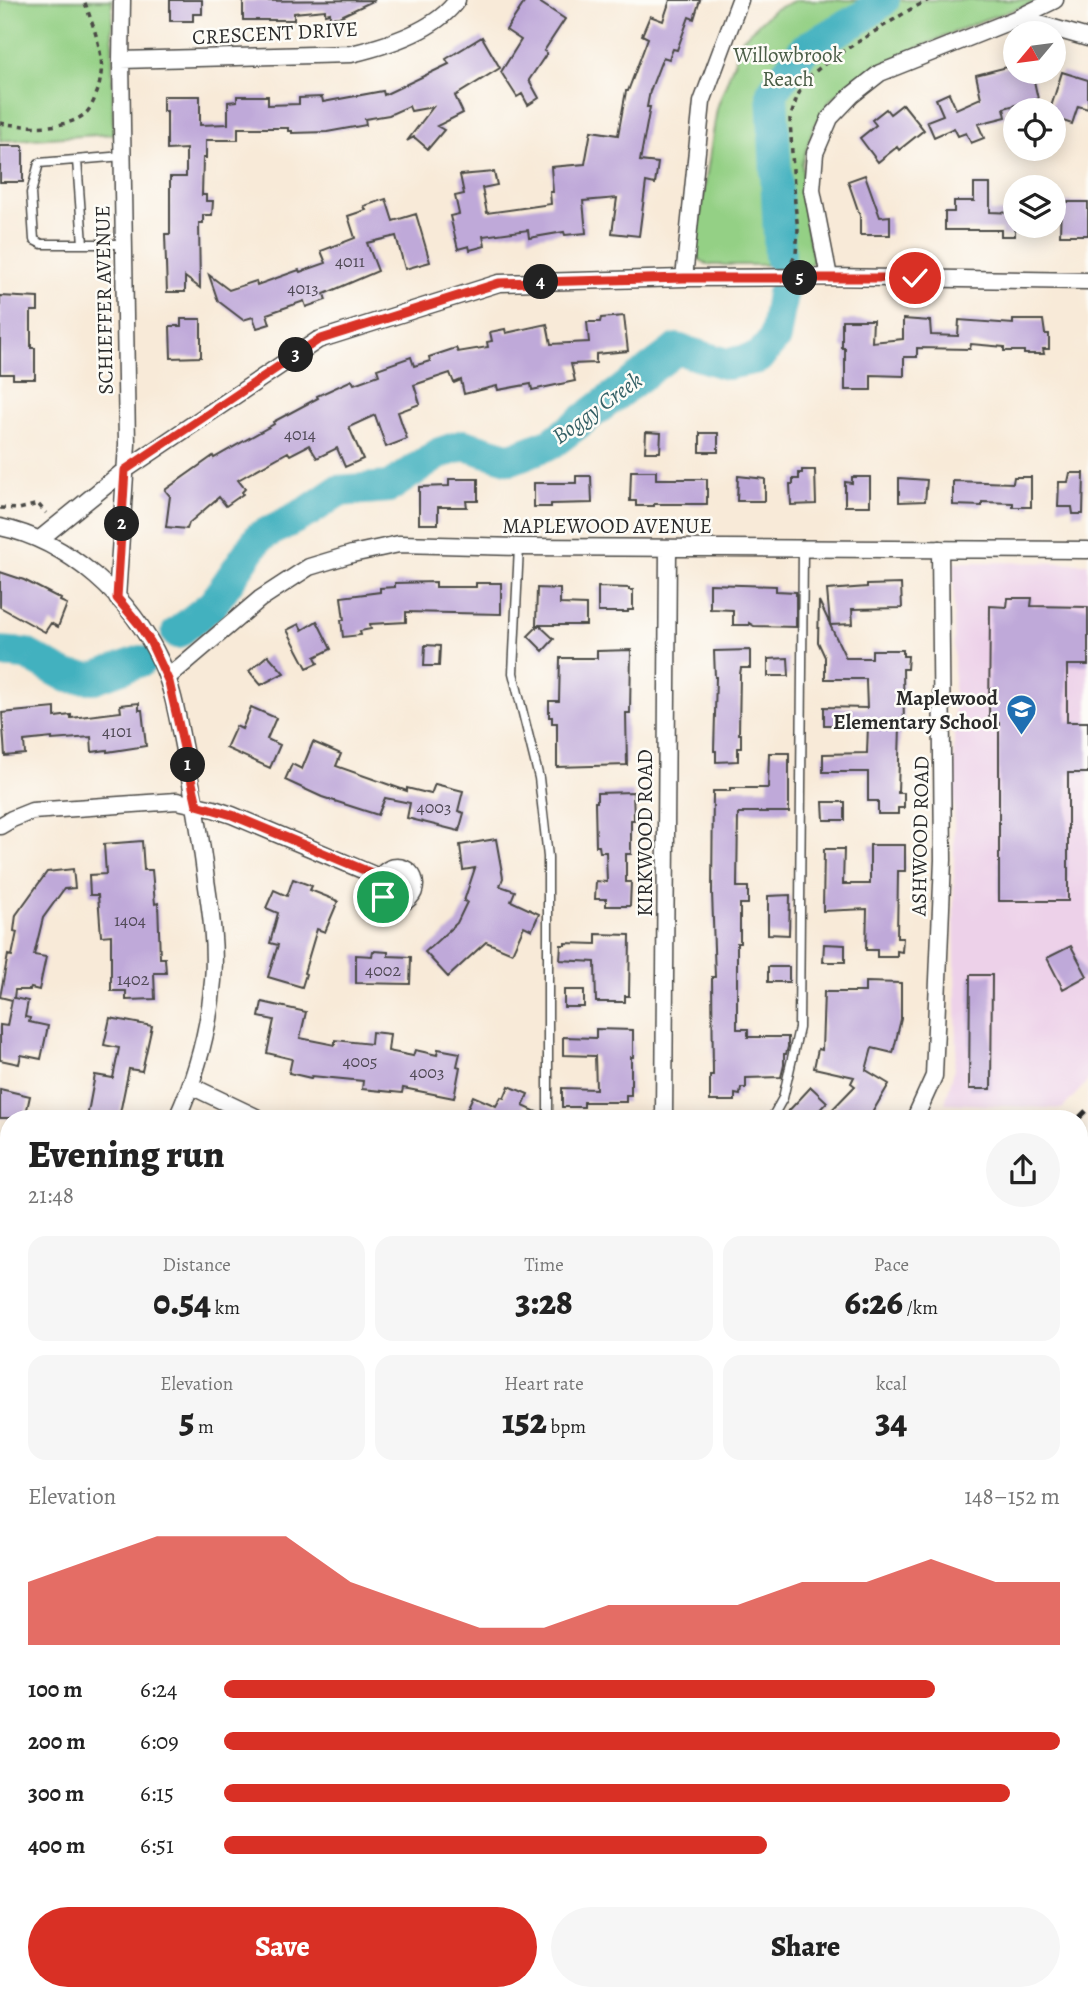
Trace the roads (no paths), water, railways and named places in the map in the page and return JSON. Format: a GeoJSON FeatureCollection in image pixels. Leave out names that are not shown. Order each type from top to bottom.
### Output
{"type":"FeatureCollection","features":[{"type":"Feature","properties":{"kind":"street","name":"SCHIEFFER AVENUE"},"geometry":{"type":"LineString","coordinates":[[117,598],[127,444],[122,0]]}},
{"type":"Feature","properties":{"kind":"street","name":"CRESCENT DRIVE"},"geometry":{"type":"LineString","coordinates":[[121,60],[351,54],[374,48],[433,24],[457,0]]}},
{"type":"Feature","properties":{"kind":"street"},"geometry":{"type":"LineString","coordinates":[[829,277],[813,190],[815,153],[830,118],[852,95],[880,73],[1018,18],[1055,0]]}},
{"type":"Feature","properties":{"kind":"street"},"geometry":{"type":"LineString","coordinates":[[684,278],[702,102],[744,1]]}},
{"type":"Feature","properties":{"kind":"street"},"geometry":{"type":"LineString","coordinates":[[1018,18],[1088,38]]}},
{"type":"Feature","properties":{"kind":"street"},"geometry":{"type":"LineString","coordinates":[[40,539],[125,470],[318,340],[499,283],[829,277],[1088,281]]}},
{"type":"Feature","properties":{"kind":"street"},"geometry":{"type":"LineString","coordinates":[[0,527],[40,539],[90,572],[138,623],[151,643],[167,678],[197,805],[214,933],[214,980],[202,1049],[180,1110]]}},
{"type":"Feature","properties":{"kind":"street","name":"MAPLEWOOD AVENUE"},"geometry":{"type":"LineString","coordinates":[[167,678],[260,599],[309,567],[399,544],[1088,550]]}},
{"type":"Feature","properties":{"kind":"street","name":"KIRKWOOD ROAD"},"geometry":{"type":"LineString","coordinates":[[664,1110],[668,548]]}},
{"type":"Feature","properties":{"kind":"street","name":"ASHWOOD ROAD"},"geometry":{"type":"LineString","coordinates":[[919,1110],[934,1076],[943,860],[940,549]]}},
{"type":"Feature","properties":{"kind":"street"},"geometry":{"type":"LineString","coordinates":[[0,826],[32,811],[177,801],[232,815],[381,877]]}},
{"type":"Feature","properties":{"kind":"street"},"geometry":{"type":"LineString","coordinates":[[191,1086],[241,1110]]}},
{"type":"Feature","properties":{"kind":"lane"},"geometry":{"type":"LineString","coordinates":[[123,156],[39,163],[31,192],[34,240],[42,244],[124,244]]}},
{"type":"Feature","properties":{"kind":"lane"},"geometry":{"type":"LineString","coordinates":[[77,160],[83,244]]}},
{"type":"Feature","properties":{"kind":"lane"},"geometry":{"type":"LineString","coordinates":[[519,547],[513,673],[539,778],[548,857],[548,1110]]}},
{"type":"Feature","properties":{"kind":"lane"},"geometry":{"type":"LineString","coordinates":[[776,1110],[783,1098],[799,1028],[803,548]]}},
{"type":"Feature","properties":{"kind":"waterway","name":"Boggy Creek"},"geometry":{"type":"LineString","coordinates":[[780,257],[772,92],[804,49],[862,17],[884,0]]}},
{"type":"Feature","properties":{"kind":"waterway","name":"Boggy Creek"},"geometry":{"type":"LineString","coordinates":[[177,633],[213,604],[259,537],[309,511],[338,491],[389,487],[440,453],[464,445],[511,459],[552,443],[677,349],[727,364],[758,358],[775,338],[782,294]]}},
{"type":"Feature","properties":{"kind":"waterway","name":"Boggy Creek"},"geometry":{"type":"LineString","coordinates":[[0,652],[26,654],[68,677],[94,678],[141,661]]}},
{"type":"Feature","properties":{"kind":"place","name":"Maplewood Elementary School"},"geometry":{"type":"Point","coordinates":[1021,737]}},
{"type":"Feature","properties":{"kind":"park label","name":"Willowbrook Reach"},"geometry":{"type":"Point","coordinates":[788,67]}}]}
